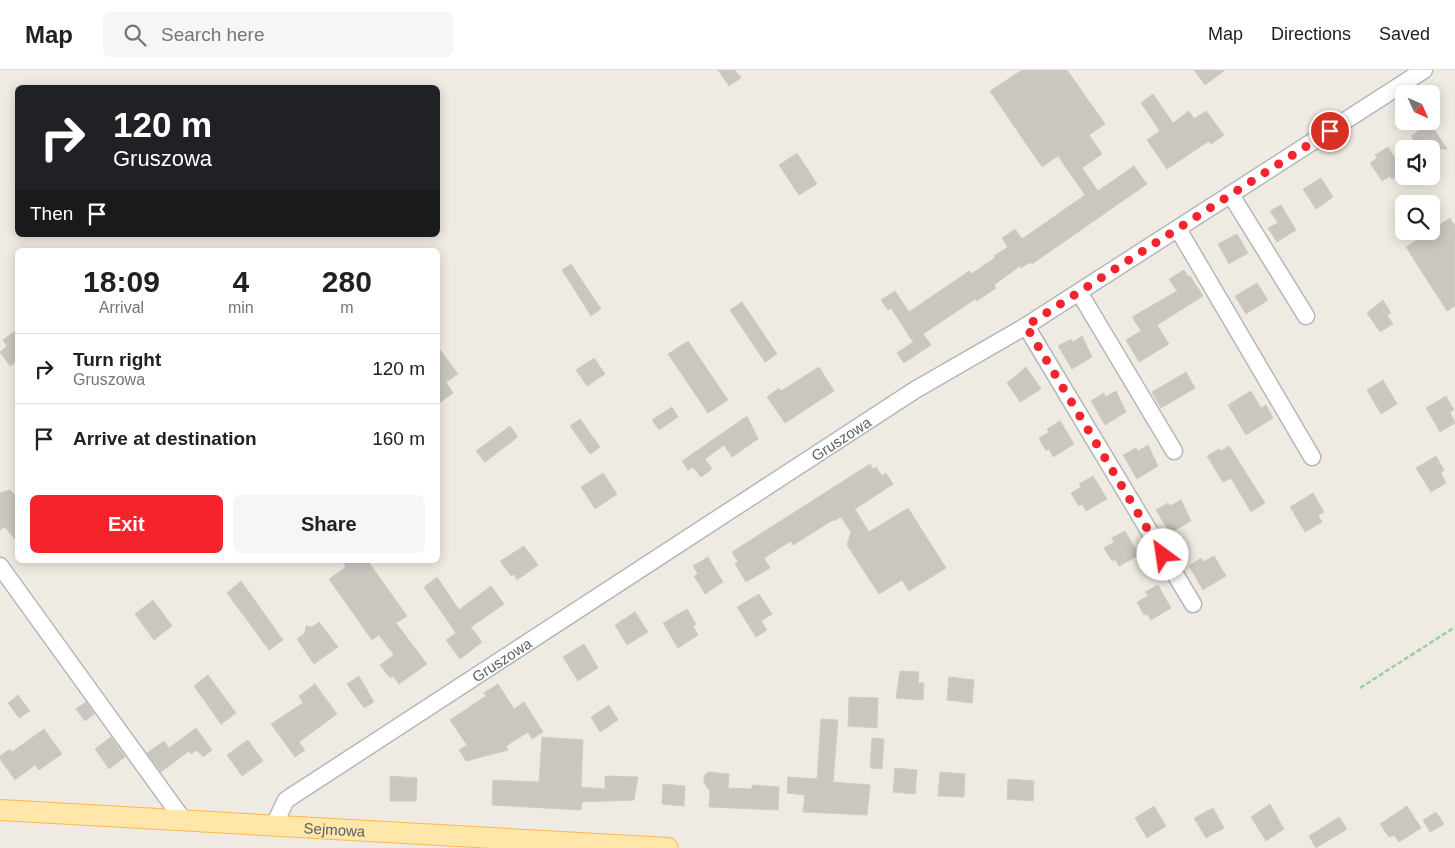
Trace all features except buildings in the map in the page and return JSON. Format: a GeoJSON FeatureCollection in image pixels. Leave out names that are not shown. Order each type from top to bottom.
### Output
{"type":"FeatureCollection","features":[{"type":"Feature","properties":{"kind":"main road","name":"Sejmowa"},"geometry":{"type":"LineString","coordinates":[[0,810],[274,826],[504,843],[668,848]]}},
{"type":"Feature","properties":{"kind":"street","name":"Gruszowa"},"geometry":{"type":"LineString","coordinates":[[274,826],[286,800],[915,390],[1026,326],[1424,70]]}},
{"type":"Feature","properties":{"kind":"street"},"geometry":{"type":"LineString","coordinates":[[1231,195],[1306,316]]}},
{"type":"Feature","properties":{"kind":"street"},"geometry":{"type":"LineString","coordinates":[[1178,229],[1312,456]]}},
{"type":"Feature","properties":{"kind":"street"},"geometry":{"type":"LineString","coordinates":[[1079,292],[1174,451]]}},
{"type":"Feature","properties":{"kind":"street"},"geometry":{"type":"LineString","coordinates":[[1026,326],[1192,604]]}},
{"type":"Feature","properties":{"kind":"street"},"geometry":{"type":"LineString","coordinates":[[0,566],[184,821]]}},
{"type":"Feature","properties":{"kind":"path"},"geometry":{"type":"LineString","coordinates":[[1360,688],[1455,627]]}},
{"type":"Feature","properties":{"kind":"route"},"geometry":{"type":"LineString","coordinates":[[1163,555],[1026,326],[1330,131]]}}]}
